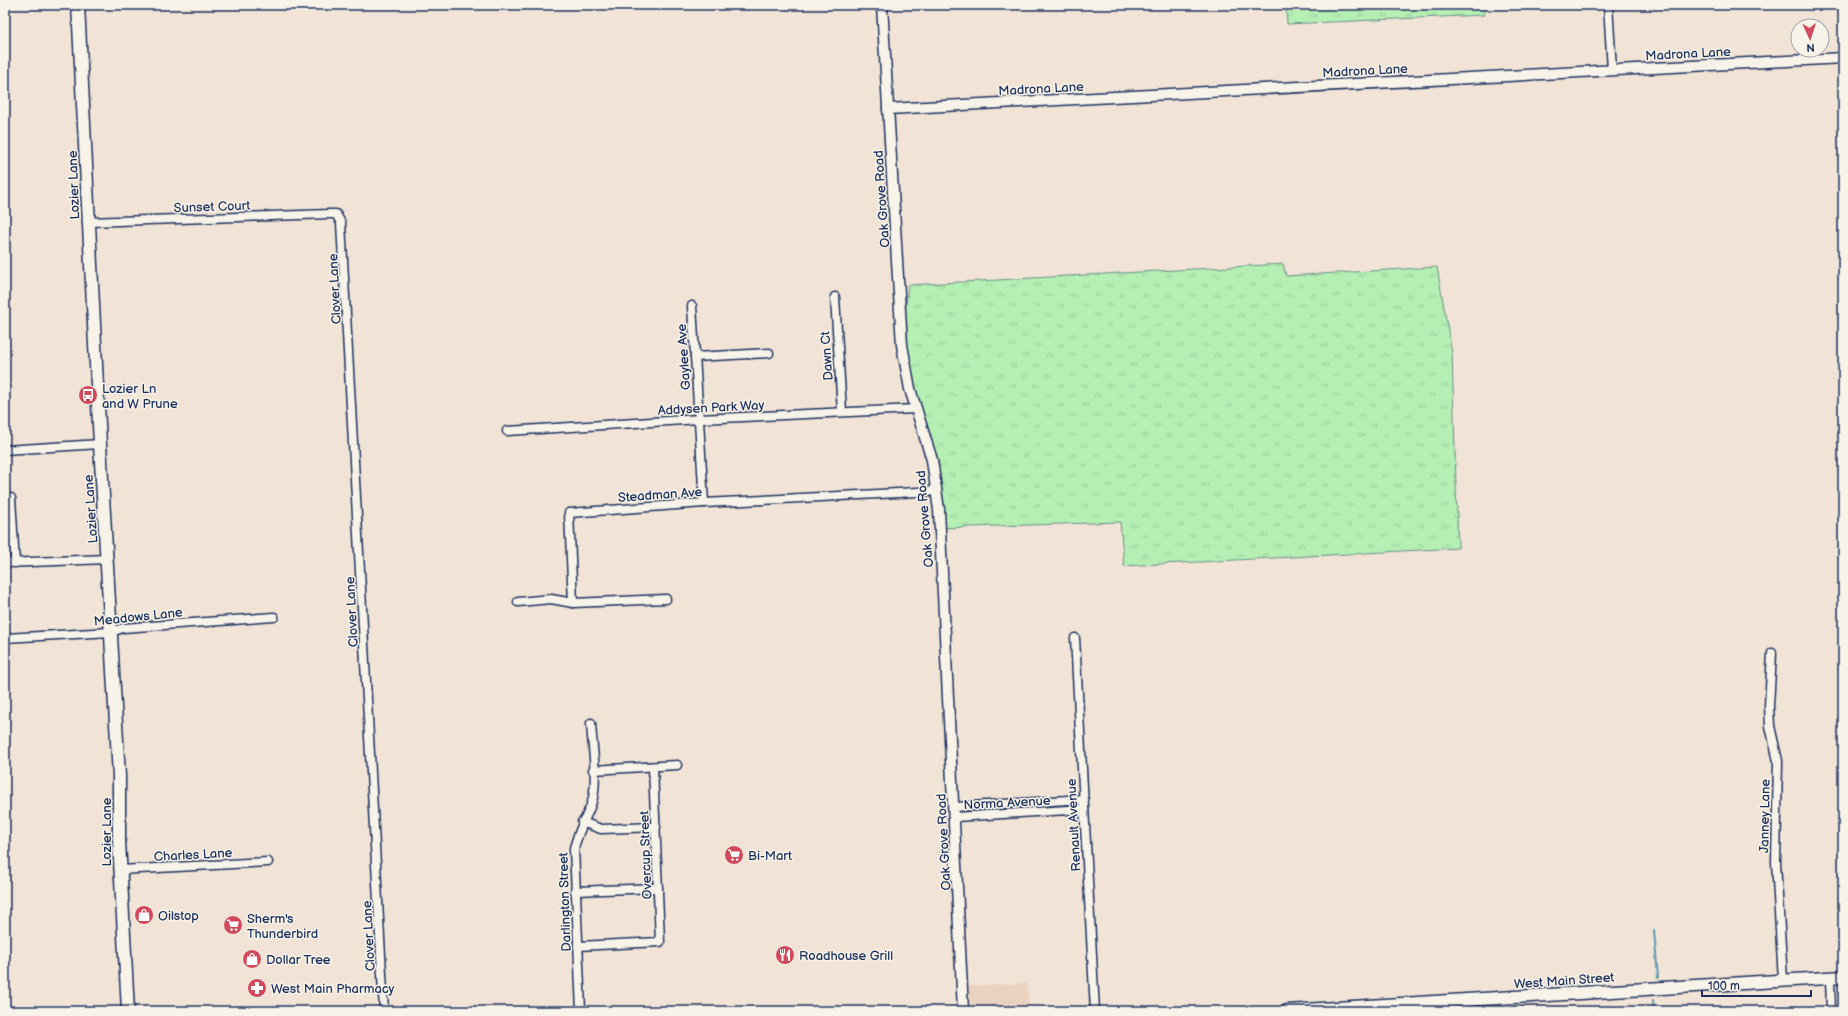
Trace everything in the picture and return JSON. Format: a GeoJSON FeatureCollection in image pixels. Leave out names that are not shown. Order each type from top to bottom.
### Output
{"type":"FeatureCollection","features":[{"type":"Feature","properties":{"kind":"main road","name":"Lozier Lane"},"geometry":{"type":"LineString","coordinates":[[78,5],[88,222],[108,559],[120,796],[120,870],[128,1011]]}},
{"type":"Feature","properties":{"kind":"main road","name":"West Main Street"},"geometry":{"type":"LineString","coordinates":[[1287,1011],[1843,977]]}},
{"type":"Feature","properties":{"kind":"street","name":"Oak Grove Road"},"geometry":{"type":"LineString","coordinates":[[882,5],[902,345],[905,367],[915,409],[932,460],[939,510],[955,812],[963,1011]]}},
{"type":"Feature","properties":{"kind":"street"},"geometry":{"type":"LineString","coordinates":[[1608,5],[1612,70]]}},
{"type":"Feature","properties":{"kind":"street","name":"Madrona Lane"},"geometry":{"type":"LineString","coordinates":[[888,109],[1843,58]]}},
{"type":"Feature","properties":{"kind":"street","name":"Sunset Court"},"geometry":{"type":"LineString","coordinates":[[88,222],[336,214]]}},
{"type":"Feature","properties":{"kind":"street","name":"Clover Lane"},"geometry":{"type":"LineString","coordinates":[[336,214],[341,223],[344,260],[384,1011]]}},
{"type":"Feature","properties":{"kind":"street","name":"Dawn Ct"},"geometry":{"type":"LineString","coordinates":[[834,297],[842,412]]}},
{"type":"Feature","properties":{"kind":"street","name":"Gaylee Ave"},"geometry":{"type":"LineString","coordinates":[[692,306],[704,503]]}},
{"type":"Feature","properties":{"kind":"street"},"geometry":{"type":"LineString","coordinates":[[696,357],[769,353]]}},
{"type":"Feature","properties":{"kind":"street","name":"Addysen Park Way"},"geometry":{"type":"LineString","coordinates":[[508,431],[700,419],[915,409]]}},
{"type":"Feature","properties":{"kind":"street"},"geometry":{"type":"LineString","coordinates":[[5,450],[100,444]]}},
{"type":"Feature","properties":{"kind":"street","name":"Steadman Ave"},"geometry":{"type":"LineString","coordinates":[[573,603],[569,513],[704,503],[937,491]]}},
{"type":"Feature","properties":{"kind":"street"},"geometry":{"type":"LineString","coordinates":[[11,498],[15,563]]}},
{"type":"Feature","properties":{"kind":"street"},"geometry":{"type":"LineString","coordinates":[[5,563],[108,559]]}},
{"type":"Feature","properties":{"kind":"street"},"geometry":{"type":"LineString","coordinates":[[518,602],[551,599],[573,603],[666,599]]}},
{"type":"Feature","properties":{"kind":"street","name":"Meadows Lane"},"geometry":{"type":"LineString","coordinates":[[5,638],[111,632],[123,628],[274,617]]}},
{"type":"Feature","properties":{"kind":"street","name":"Renault Avenue"},"geometry":{"type":"LineString","coordinates":[[1075,638],[1095,1011]]}},
{"type":"Feature","properties":{"kind":"street","name":"Janney Lane"},"geometry":{"type":"LineString","coordinates":[[1772,653],[1769,706],[1770,726],[1778,761],[1776,788],[1776,862],[1783,980]]}},
{"type":"Feature","properties":{"kind":"street","name":"Darlington Street"},"geometry":{"type":"LineString","coordinates":[[581,1011],[574,848],[578,832],[591,804],[594,784],[591,723]]}},
{"type":"Feature","properties":{"kind":"street","name":"Overcup Street"},"geometry":{"type":"LineString","coordinates":[[578,946],[660,942],[653,766]]}},
{"type":"Feature","properties":{"kind":"street"},"geometry":{"type":"LineString","coordinates":[[593,770],[677,766]]}},
{"type":"Feature","properties":{"kind":"street","name":"Norma Avenue"},"geometry":{"type":"LineString","coordinates":[[955,812],[1084,799]]}},
{"type":"Feature","properties":{"kind":"street","name":"Norma Avenue"},"geometry":{"type":"LineString","coordinates":[[955,812],[1084,809]]}},
{"type":"Feature","properties":{"kind":"street"},"geometry":{"type":"LineString","coordinates":[[582,822],[601,829],[656,827]]}},
{"type":"Feature","properties":{"kind":"street","name":"Charles Lane"},"geometry":{"type":"LineString","coordinates":[[120,870],[268,862]]}},
{"type":"Feature","properties":{"kind":"street"},"geometry":{"type":"LineString","coordinates":[[575,892],[658,888]]}},
{"type":"Feature","properties":{"kind":"street"},"geometry":{"type":"LineString","coordinates":[[1830,978],[1831,1011]]}},
{"type":"Feature","properties":{"kind":"shaded area"},"geometry":{"type":"Polygon","coordinates":[[[1027,983],[1029,1011],[973,1011],[971,1008],[968,986],[1027,983]]]}},
{"type":"Feature","properties":{"kind":"green space"},"geometry":{"type":"Polygon","coordinates":[[[1286,5],[1484,5],[1484,15],[1287,24],[1286,5]]]}},
{"type":"Feature","properties":{"kind":"green space"},"geometry":{"type":"Polygon","coordinates":[[[1283,264],[1286,276],[1437,267],[1452,354],[1458,548],[1124,566],[1120,522],[940,528],[935,476],[902,345],[908,285],[1283,264]]]}},
{"type":"Feature","properties":{"kind":"waterway"},"geometry":{"type":"LineString","coordinates":[[1654,930],[1658,978]]}},
{"type":"Feature","properties":{"kind":"waterway"},"geometry":{"type":"LineString","coordinates":[[1653,1000],[1654,1011]]}},
{"type":"Feature","properties":{"kind":"place","name":"Lozier Ln and W Prune"},"geometry":{"type":"Point","coordinates":[88,395]}},
{"type":"Feature","properties":{"kind":"place","name":"Bi-Mart"},"geometry":{"type":"Point","coordinates":[734,855]}},
{"type":"Feature","properties":{"kind":"place","name":"Oilstop"},"geometry":{"type":"Point","coordinates":[144,915]}},
{"type":"Feature","properties":{"kind":"place","name":"Sherm's Thunderbird"},"geometry":{"type":"Point","coordinates":[233,925]}},
{"type":"Feature","properties":{"kind":"place","name":"Roadhouse Grill"},"geometry":{"type":"Point","coordinates":[785,955]}},
{"type":"Feature","properties":{"kind":"place","name":"Dollar Tree"},"geometry":{"type":"Point","coordinates":[252,959]}},
{"type":"Feature","properties":{"kind":"place","name":"West Main Pharmacy"},"geometry":{"type":"Point","coordinates":[257,988]}}]}
